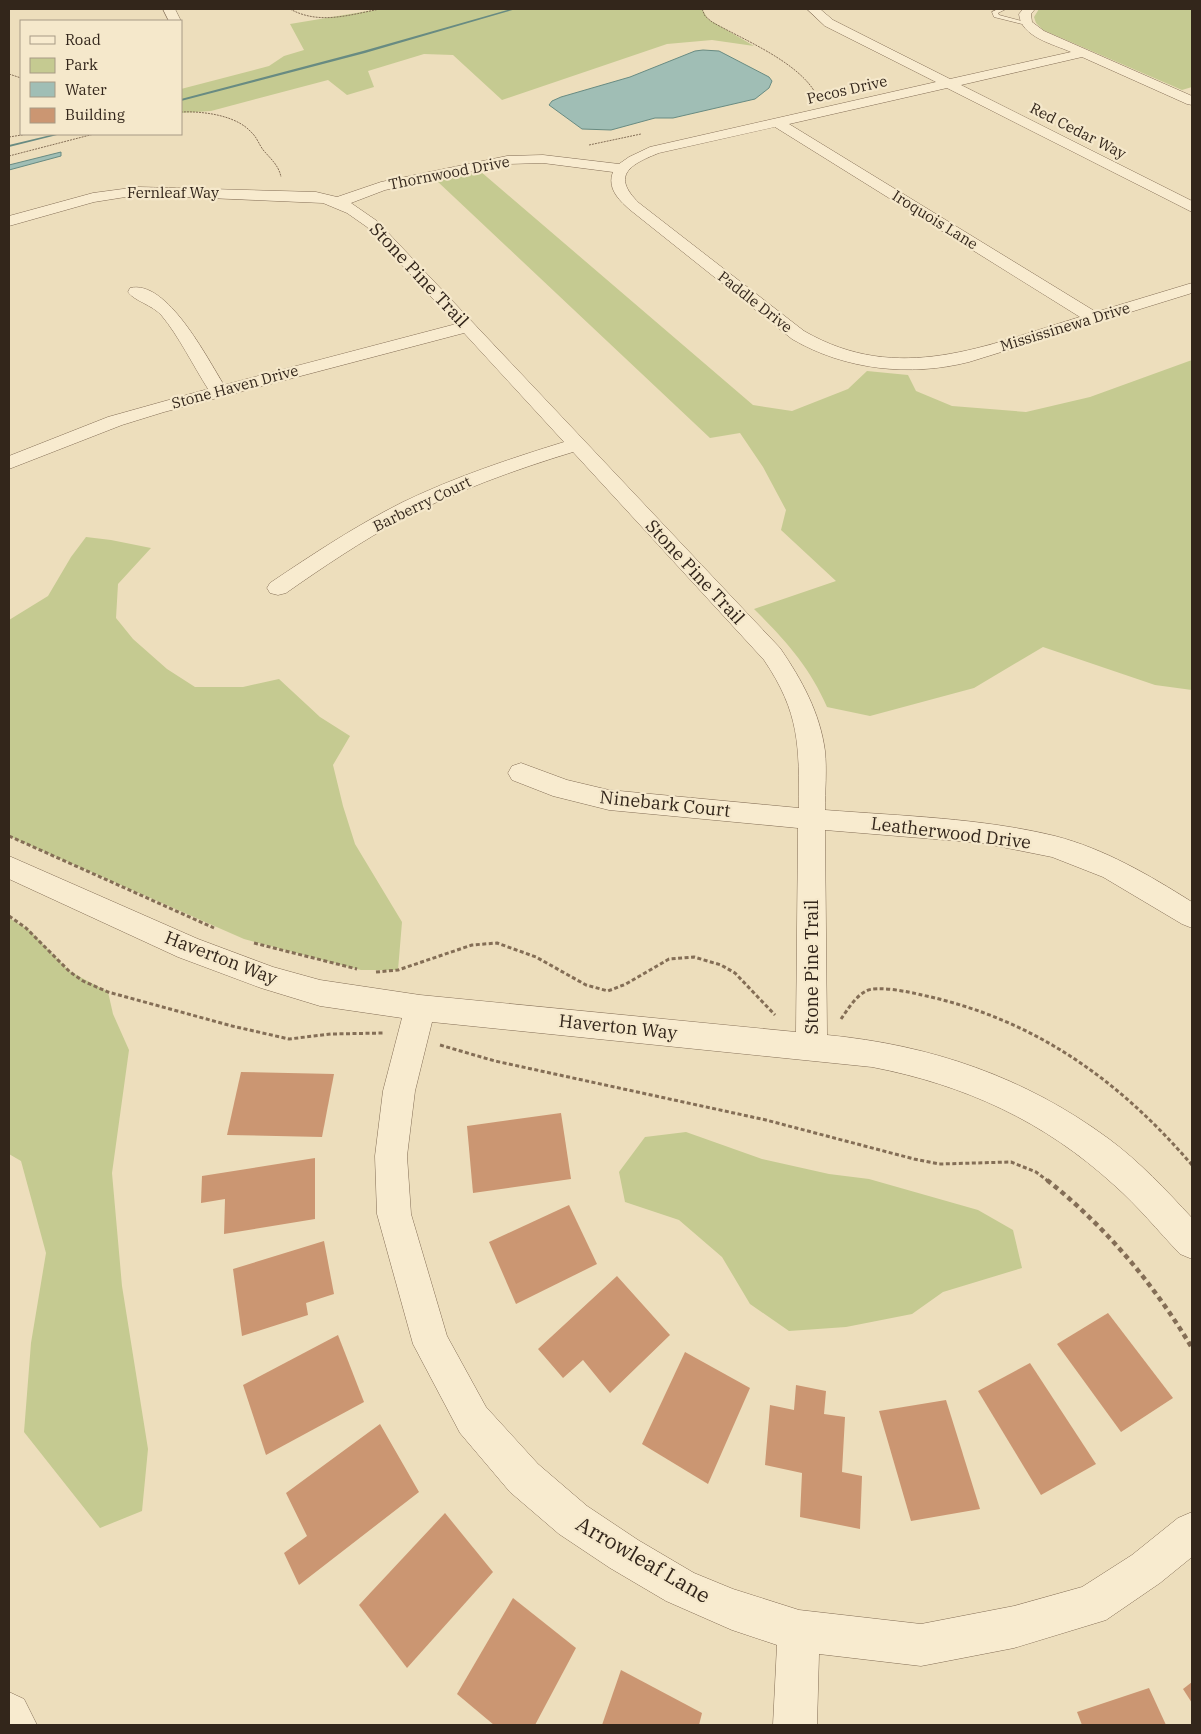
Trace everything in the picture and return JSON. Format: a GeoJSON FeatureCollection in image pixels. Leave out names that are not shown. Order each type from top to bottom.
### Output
{"type":"FeatureCollection","features":[{"type":"Feature","properties":{"kind":"street","name":"Red Cedar Way"},"geometry":{"type":"LineString","coordinates":[[813,9],[817,15],[829,23],[1192,207]]}},
{"type":"Feature","properties":{"kind":"street"},"geometry":{"type":"LineString","coordinates":[[1028,9],[1025,14],[1026,23],[1040,34],[1192,101]]}},
{"type":"Feature","properties":{"kind":"street","name":"Pecos Drive"},"geometry":{"type":"LineString","coordinates":[[622,169],[634,159],[655,150],[1084,53]]}},
{"type":"Feature","properties":{"kind":"street","name":"Iroquois Lane"},"geometry":{"type":"LineString","coordinates":[[777,122],[1094,318]]}},
{"type":"Feature","properties":{"kind":"street","name":"Thornwood Drive"},"geometry":{"type":"LineString","coordinates":[[339,202],[382,186],[507,160],[543,159],[622,169]]}},
{"type":"Feature","properties":{"kind":"street","name":"Paddle Drive"},"geometry":{"type":"LineString","coordinates":[[622,169],[617,178],[617,187],[627,200],[806,340],[826,350],[866,361],[907,365],[937,363]]}},
{"type":"Feature","properties":{"kind":"street","name":"Fernleaf Way"},"geometry":{"type":"LineString","coordinates":[[9,221],[92,198],[138,191],[302,195],[339,202]]}},
{"type":"Feature","properties":{"kind":"street","name":"Stone Pine Trail"},"geometry":{"type":"LineString","coordinates":[[339,202],[362,214],[372,224],[772,654],[793,685],[805,714],[812,752],[812,1034]]}},
{"type":"Feature","properties":{"kind":"street","name":"Mississinewa Drive"},"geometry":{"type":"LineString","coordinates":[[937,363],[963,358],[1192,288]]}},
{"type":"Feature","properties":{"kind":"street"},"geometry":{"type":"LineString","coordinates":[[136,292],[156,301],[169,313],[219,391]]}},
{"type":"Feature","properties":{"kind":"street","name":"Stone Haven Drive"},"geometry":{"type":"LineString","coordinates":[[9,463],[115,422],[219,391],[466,327]]}},
{"type":"Feature","properties":{"kind":"street","name":"Barberry Court"},"geometry":{"type":"LineString","coordinates":[[278,588],[352,539],[412,505],[494,471],[577,444]]}},
{"type":"Feature","properties":{"kind":"street","name":"Ninebark Court"},"geometry":{"type":"LineString","coordinates":[[521,773],[562,789],[609,800],[812,819]]}},
{"type":"Feature","properties":{"kind":"street","name":"Leatherwood Drive"},"geometry":{"type":"LineString","coordinates":[[812,819],[982,833],[1056,848],[1113,869],[1139,882],[1192,916]]}},
{"type":"Feature","properties":{"kind":"street","name":"Haverton Way"},"geometry":{"type":"LineString","coordinates":[[9,867],[188,948],[231,965],[416,1024],[812,1034],[872,1053],[921,1062],[980,1082],[1045,1115],[1096,1149],[1130,1178],[1192,1242]]}},
{"type":"Feature","properties":{"kind":"street","name":"Arrowleaf Lane"},"geometry":{"type":"LineString","coordinates":[[416,1024],[399,1091],[391,1156],[394,1214],[431,1344],[473,1420],[524,1478],[572,1520],[680,1586],[732,1610],[799,1631],[921,1645],[1014,1627],[1091,1605],[1146,1569],[1192,1532]]}},
{"type":"Feature","properties":{"kind":"street"},"geometry":{"type":"LineString","coordinates":[[795,1725],[799,1631]]}},
{"type":"Feature","properties":{"kind":"street"},"geometry":{"type":"LineString","coordinates":[[9,1714],[15,1725]]}},
{"type":"Feature","properties":{"kind":"lane"},"geometry":{"type":"LineString","coordinates":[[1003,9],[995,12],[996,16],[1026,23]]}},
{"type":"Feature","properties":{"kind":"lane"},"geometry":{"type":"LineString","coordinates":[[1023,9],[1028,9]]}},
{"type":"Feature","properties":{"kind":"path"},"geometry":{"type":"LineString","coordinates":[[290,9],[304,16],[322,18],[380,9]]}},
{"type":"Feature","properties":{"kind":"path"},"geometry":{"type":"LineString","coordinates":[[702,9],[705,16],[712,22],[801,74],[815,88],[818,95],[816,98]]}},
{"type":"Feature","properties":{"kind":"path"},"geometry":{"type":"LineString","coordinates":[[182,112],[211,114],[249,130],[260,147],[279,169],[281,181]]}},
{"type":"Feature","properties":{"kind":"path"},"geometry":{"type":"LineString","coordinates":[[587,145],[641,134]]}},
{"type":"Feature","properties":{"kind":"path"},"geometry":{"type":"LineString","coordinates":[[9,137],[22,135]]}},
{"type":"Feature","properties":{"kind":"path"},"geometry":{"type":"LineString","coordinates":[[9,156],[90,135]]}},
{"type":"Feature","properties":{"kind":"path"},"geometry":{"type":"LineString","coordinates":[[9,836],[218,929]]}},
{"type":"Feature","properties":{"kind":"path"},"geometry":{"type":"LineString","coordinates":[[9,916],[29,930],[69,971],[92,986],[108,992],[281,1038],[300,1039],[331,1034],[386,1033],[416,1024],[442,1045],[495,1061],[766,1120],[914,1159],[953,1164],[1001,1161],[1024,1166],[1050,1182],[1123,1252],[1156,1290],[1192,1348]]}},
{"type":"Feature","properties":{"kind":"path"},"geometry":{"type":"LineString","coordinates":[[249,941],[316,960],[362,970]]}},
{"type":"Feature","properties":{"kind":"path"},"geometry":{"type":"LineString","coordinates":[[369,971],[386,972],[398,970],[456,950],[486,943],[497,943],[536,957],[586,985],[608,990],[626,984],[669,959],[694,957],[721,965],[735,973],[778,1017],[812,1034],[840,1022],[864,992],[874,988],[929,996],[973,1008],[1048,1042],[1088,1066],[1153,1120],[1192,1165]]}},
{"type":"Feature","properties":{"kind":"green space"},"geometry":{"type":"Polygon","coordinates":[[[380,9],[702,9],[708,19],[754,46],[712,40],[667,44],[502,100],[453,55],[424,54],[368,71],[374,87],[347,95],[328,80],[211,111],[182,113],[182,89],[269,66],[284,56],[304,50],[290,24],[380,9]]]}},
{"type":"Feature","properties":{"kind":"green space"},"geometry":{"type":"Polygon","coordinates":[[[1039,9],[1192,9],[1192,87],[1182,90],[1043,30],[1036,23],[1034,17],[1039,9]]]}},
{"type":"Feature","properties":{"kind":"green space"},"geometry":{"type":"Polygon","coordinates":[[[480,171],[753,405],[792,411],[848,389],[867,371],[908,375],[916,391],[952,406],[1026,412],[1090,397],[1192,360],[1192,690],[1155,685],[1043,647],[974,688],[870,716],[827,707],[804,666],[754,609],[836,581],[781,530],[786,510],[763,467],[740,433],[710,438],[437,181],[480,171]]]}},
{"type":"Feature","properties":{"kind":"green space"},"geometry":{"type":"Polygon","coordinates":[[[86,537],[151,548],[118,584],[116,618],[133,639],[167,669],[195,687],[243,687],[279,679],[320,717],[350,736],[333,765],[355,844],[402,922],[398,970],[361,970],[244,939],[9,836],[9,620],[48,596],[71,557],[86,537]]]}},
{"type":"Feature","properties":{"kind":"green space"},"geometry":{"type":"Polygon","coordinates":[[[9,918],[29,930],[69,971],[108,992],[113,1014],[129,1050],[112,1173],[122,1286],[148,1449],[142,1511],[100,1528],[24,1432],[31,1343],[46,1253],[21,1161],[9,1154],[9,918]]]}},
{"type":"Feature","properties":{"kind":"green space"},"geometry":{"type":"Polygon","coordinates":[[[686,1132],[762,1159],[829,1174],[869,1179],[978,1210],[1013,1230],[1022,1268],[943,1292],[912,1314],[846,1327],[789,1331],[750,1304],[722,1257],[679,1220],[625,1202],[619,1172],[645,1137],[686,1132]]]}},
{"type":"Feature","properties":{"kind":"water"},"geometry":{"type":"Polygon","coordinates":[[[695,51],[719,51],[769,77],[772,81],[769,88],[755,99],[673,118],[655,118],[611,130],[582,129],[549,105],[552,101],[561,97],[630,77],[695,51]]]}},
{"type":"Feature","properties":{"kind":"water"},"geometry":{"type":"Polygon","coordinates":[[[61,152],[61,156],[9,170],[9,165],[61,152]]]}},
{"type":"Feature","properties":{"kind":"building"},"geometry":{"type":"Polygon","coordinates":[[[241,1072],[334,1074],[322,1137],[227,1135],[241,1072]]]}},
{"type":"Feature","properties":{"kind":"building"},"geometry":{"type":"Polygon","coordinates":[[[561,1113],[571,1179],[473,1193],[467,1126],[561,1113]]]}},
{"type":"Feature","properties":{"kind":"building"},"geometry":{"type":"Polygon","coordinates":[[[315,1158],[315,1219],[224,1234],[225,1199],[201,1203],[202,1176],[315,1158]]]}},
{"type":"Feature","properties":{"kind":"building"},"geometry":{"type":"Polygon","coordinates":[[[569,1205],[597,1264],[516,1304],[489,1242],[569,1205]]]}},
{"type":"Feature","properties":{"kind":"building"},"geometry":{"type":"Polygon","coordinates":[[[324,1241],[334,1294],[306,1303],[308,1315],[242,1336],[233,1269],[324,1241]]]}},
{"type":"Feature","properties":{"kind":"building"},"geometry":{"type":"Polygon","coordinates":[[[617,1276],[670,1335],[610,1393],[583,1360],[563,1378],[538,1349],[617,1276]]]}},
{"type":"Feature","properties":{"kind":"building"},"geometry":{"type":"Polygon","coordinates":[[[1108,1313],[1173,1398],[1121,1432],[1057,1344],[1108,1313]]]}},
{"type":"Feature","properties":{"kind":"building"},"geometry":{"type":"Polygon","coordinates":[[[338,1335],[364,1402],[266,1455],[243,1385],[338,1335]]]}},
{"type":"Feature","properties":{"kind":"building"},"geometry":{"type":"Polygon","coordinates":[[[685,1352],[750,1388],[708,1484],[642,1444],[685,1352]]]}},
{"type":"Feature","properties":{"kind":"building"},"geometry":{"type":"Polygon","coordinates":[[[1030,1363],[1096,1464],[1041,1495],[978,1391],[1030,1363]]]}},
{"type":"Feature","properties":{"kind":"building"},"geometry":{"type":"Polygon","coordinates":[[[796,1385],[826,1391],[824,1414],[845,1417],[842,1472],[862,1476],[860,1529],[800,1517],[802,1473],[765,1465],[770,1405],[794,1410],[796,1385]]]}},
{"type":"Feature","properties":{"kind":"building"},"geometry":{"type":"Polygon","coordinates":[[[946,1400],[980,1509],[911,1521],[879,1411],[946,1400]]]}},
{"type":"Feature","properties":{"kind":"building"},"geometry":{"type":"Polygon","coordinates":[[[380,1424],[419,1492],[299,1585],[284,1553],[307,1536],[286,1493],[380,1424]]]}},
{"type":"Feature","properties":{"kind":"building"},"geometry":{"type":"Polygon","coordinates":[[[445,1513],[493,1572],[407,1668],[359,1605],[445,1513]]]}},
{"type":"Feature","properties":{"kind":"building"},"geometry":{"type":"Polygon","coordinates":[[[513,1598],[576,1648],[535,1725],[494,1725],[457,1694],[513,1598]]]}},
{"type":"Feature","properties":{"kind":"building"},"geometry":{"type":"Polygon","coordinates":[[[621,1670],[702,1713],[699,1725],[602,1725],[621,1670]]]}},
{"type":"Feature","properties":{"kind":"building"},"geometry":{"type":"Polygon","coordinates":[[[1192,1682],[1192,1703],[1183,1689],[1192,1682]]]}},
{"type":"Feature","properties":{"kind":"building"},"geometry":{"type":"Polygon","coordinates":[[[1149,1688],[1166,1725],[1082,1725],[1077,1712],[1149,1688]]]}},
{"type":"Feature","properties":{"kind":"waterway"},"geometry":{"type":"LineString","coordinates":[[182,100],[364,52],[514,9]]}},
{"type":"Feature","properties":{"kind":"waterway"},"geometry":{"type":"LineString","coordinates":[[9,146],[55,135]]}}]}
